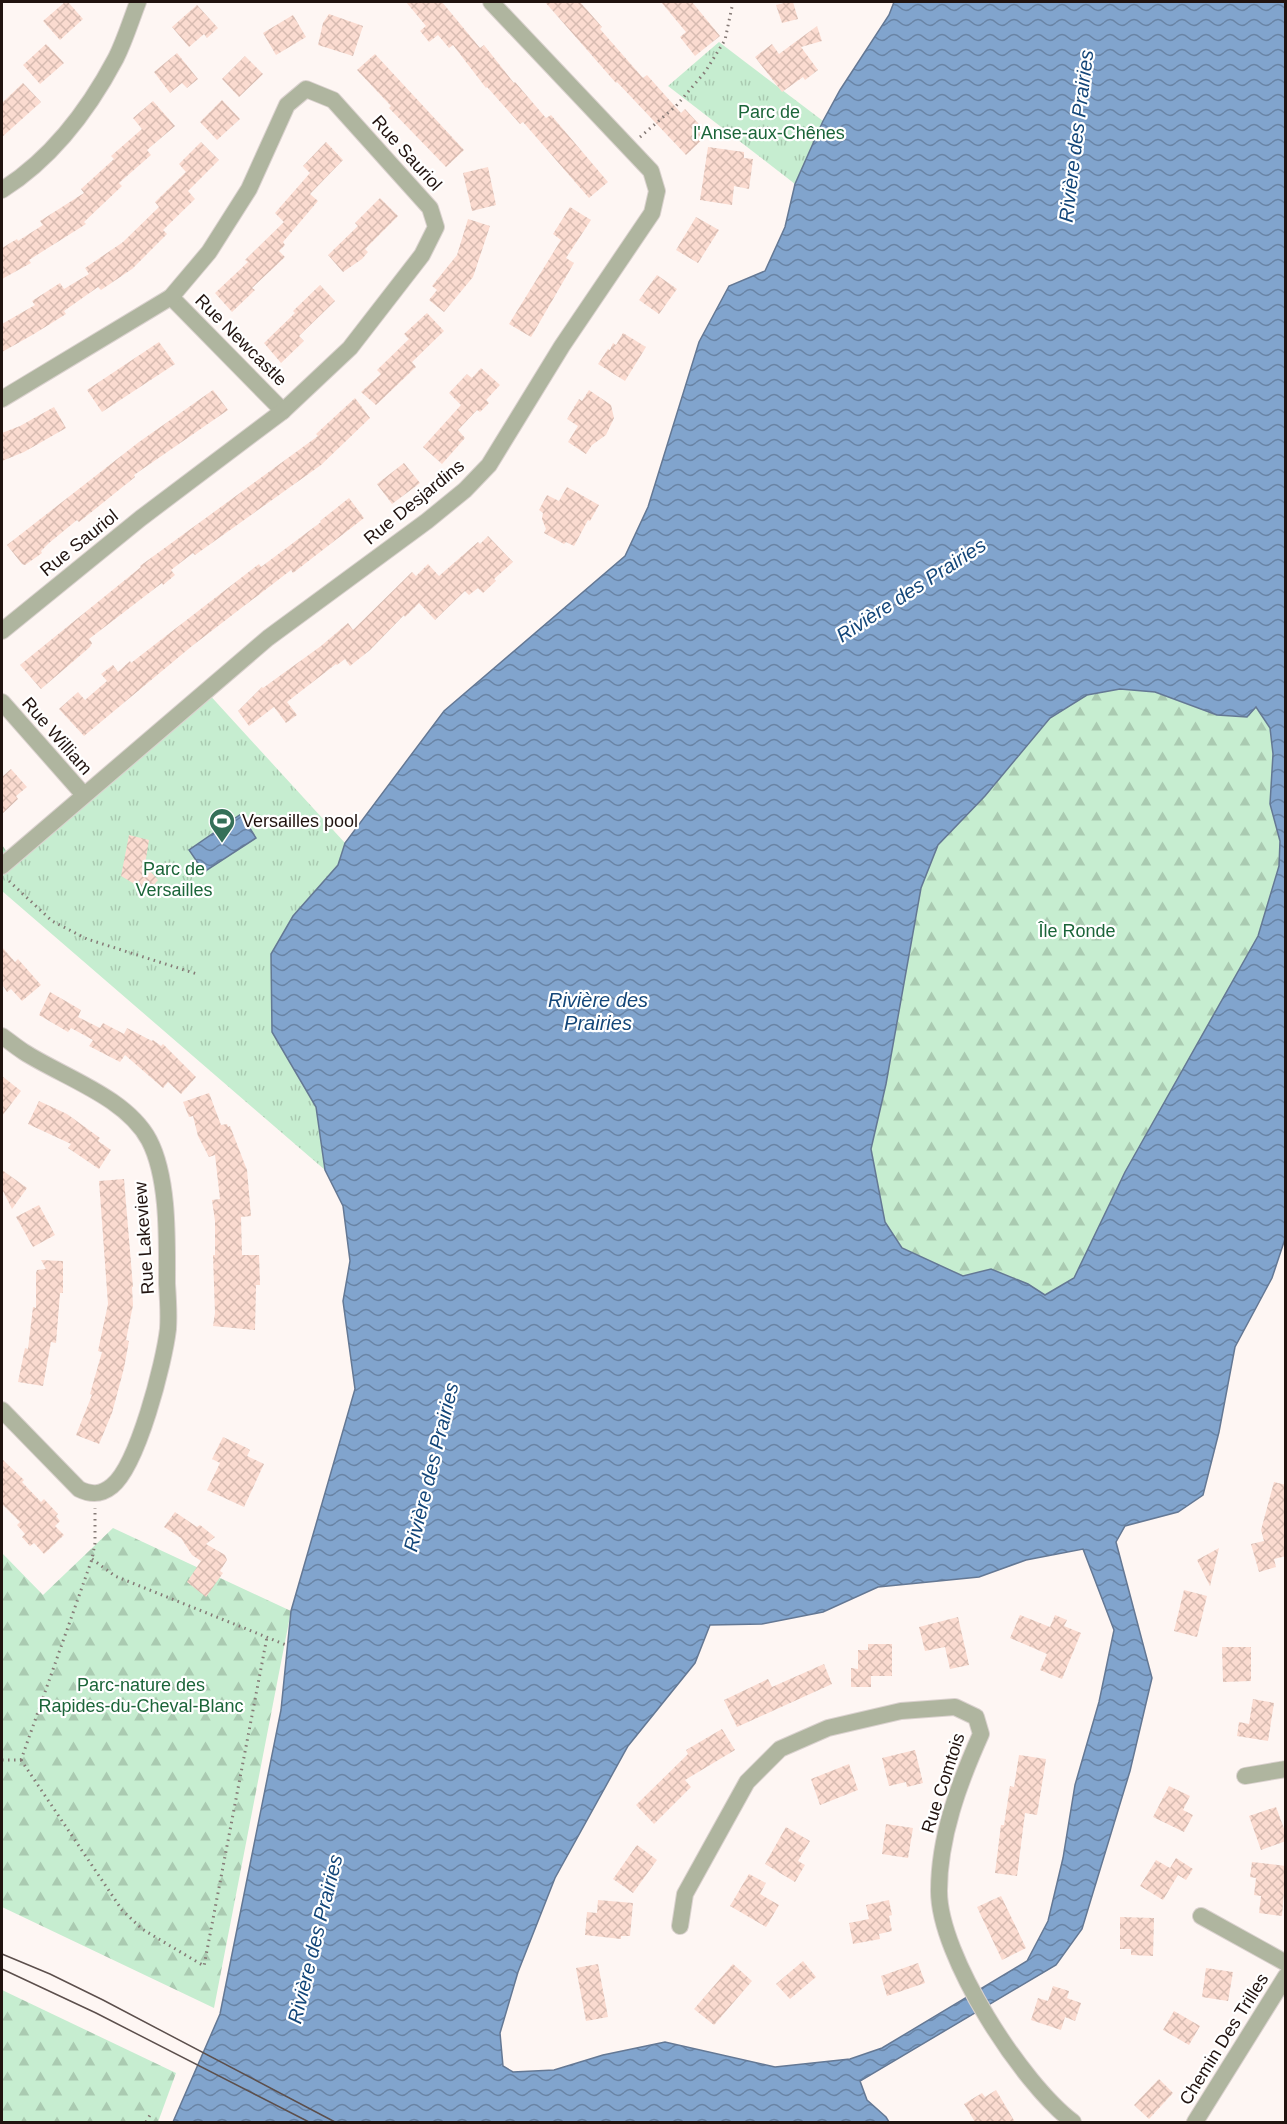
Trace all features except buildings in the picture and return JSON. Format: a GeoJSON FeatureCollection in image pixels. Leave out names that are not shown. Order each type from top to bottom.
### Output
{"type":"FeatureCollection","features":[{"type":"Feature","properties":{"kind":"street"},"geometry":{"type":"LineString","coordinates":[[2,190],[52,149],[84,108],[116,57],[138,2]]}},
{"type":"Feature","properties":{"kind":"street","name":"Rue Desjardins"},"geometry":{"type":"LineString","coordinates":[[2,866],[268,638],[427,521],[465,490],[489,465],[562,346],[652,213],[657,191],[651,171],[491,2]]}},
{"type":"Feature","properties":{"kind":"street","name":"Rue Sauriol"},"geometry":{"type":"LineString","coordinates":[[2,399],[171,297],[209,252],[249,189],[287,105],[306,89],[333,100],[430,208],[436,227],[422,255],[350,348],[283,411],[141,518],[2,631]]}},
{"type":"Feature","properties":{"kind":"street","name":"Rue Newcastle"},"geometry":{"type":"LineString","coordinates":[[171,297],[283,411]]}},
{"type":"Feature","properties":{"kind":"street","name":"Rue William"},"geometry":{"type":"LineString","coordinates":[[2,702],[84,795]]}},
{"type":"Feature","properties":{"kind":"street","name":"Rue Lakeview"},"geometry":{"type":"LineString","coordinates":[[2,1036],[24,1052],[114,1104],[135,1121],[149,1140],[156,1159],[163,1192],[167,1238],[168,1329],[162,1358],[135,1450],[113,1486],[95,1494]]}},
{"type":"Feature","properties":{"kind":"street"},"geometry":{"type":"LineString","coordinates":[[2,1410],[78,1489],[95,1494]]}},
{"type":"Feature","properties":{"kind":"street","name":"Rue Comtois"},"geometry":{"type":"LineString","coordinates":[[680,1926],[685,1894],[747,1782],[780,1749],[828,1728],[901,1711],[955,1707],[976,1717],[981,1734],[963,1773],[941,1854],[938,1893],[946,1935],[993,2029],[1034,2085],[1073,2122]]}},
{"type":"Feature","properties":{"kind":"street"},"geometry":{"type":"LineString","coordinates":[[1245,1776],[1286,1769]]}},
{"type":"Feature","properties":{"kind":"street","name":"Chemin Des Trilles"},"geometry":{"type":"LineString","coordinates":[[1201,1916],[1286,1963]]}},
{"type":"Feature","properties":{"kind":"street","name":"Chemin Des Trilles"},"geometry":{"type":"LineString","coordinates":[[1195,2122],[1286,1976]]}},
{"type":"Feature","properties":{"kind":"path"},"geometry":{"type":"LineString","coordinates":[[628,147],[676,106],[705,72],[725,40],[733,2]]}},
{"type":"Feature","properties":{"kind":"path"},"geometry":{"type":"LineString","coordinates":[[2,874],[52,921],[87,939],[197,974]]}},
{"type":"Feature","properties":{"kind":"path"},"geometry":{"type":"LineString","coordinates":[[21,1760],[92,1559],[95,1543],[95,1494]]}},
{"type":"Feature","properties":{"kind":"path"},"geometry":{"type":"LineString","coordinates":[[92,1559],[115,1576],[286,1645]]}},
{"type":"Feature","properties":{"kind":"path"},"geometry":{"type":"LineString","coordinates":[[21,1760],[122,1910],[142,1929],[204,1966],[267,1637]]}},
{"type":"Feature","properties":{"kind":"path"},"geometry":{"type":"LineString","coordinates":[[2,1760],[21,1760]]}},
{"type":"Feature","properties":{"kind":"path"},"geometry":{"type":"LineString","coordinates":[[146,2122],[150,2115]]}},
{"type":"Feature","properties":{"kind":"green space","name":"Parc de l'Anse-aux-Chênes"},"geometry":{"type":"Polygon","coordinates":[[[719,42],[823,121],[795,184],[668,86],[719,42]]]}},
{"type":"Feature","properties":{"kind":"green space","name":"Île Ronde"},"geometry":{"type":"Polygon","coordinates":[[[1120,689],[1155,692],[1217,715],[1256,706],[1270,728],[1273,754],[1270,804],[1280,841],[1279,866],[1258,936],[1125,1172],[1074,1278],[1046,1295],[1028,1284],[991,1269],[963,1276],[902,1248],[885,1222],[871,1149],[886,1084],[921,888],[938,845],[985,796],[1050,718],[1087,695],[1120,689]]]}},
{"type":"Feature","properties":{"kind":"green space","name":"Parc de Versailles"},"geometry":{"type":"Polygon","coordinates":[[[206,691],[345,843],[338,865],[293,916],[272,1032],[316,1107],[325,1170],[2,891],[2,845],[11,857],[206,691]]]}},
{"type":"Feature","properties":{"kind":"green space","name":"Parc-nature des Rapides-du-Cheval-Blanc"},"geometry":{"type":"Polygon","coordinates":[[[113,1528],[291,1611],[214,2008],[2,1907],[2,1553],[43,1595],[113,1528]]]}},
{"type":"Feature","properties":{"kind":"green space"},"geometry":{"type":"Polygon","coordinates":[[[2,1990],[176,2073],[158,2122],[2,2122],[2,1990]]]}},
{"type":"Feature","properties":{"kind":"water","name":"Rivière des Prairies"},"geometry":{"type":"Polygon","coordinates":[[[894,2],[1285,2],[1285,1239],[1272,1278],[1235,1347],[1219,1432],[1203,1495],[1178,1512],[1125,1526],[1116,1542],[1152,1678],[1130,1771],[1082,1929],[1056,1965],[860,2081],[867,2100],[889,2122],[173,2122],[220,2014],[281,1710],[291,1611],[355,1389],[343,1301],[350,1261],[343,1206],[325,1170],[316,1107],[272,1032],[271,954],[293,916],[338,865],[345,843],[444,711],[625,556],[648,507],[699,342],[729,286],[765,271],[785,227],[795,184],[823,121],[840,90],[889,15],[894,2]],[[1120,689],[1087,695],[1050,718],[985,796],[938,845],[921,888],[886,1084],[871,1149],[885,1222],[902,1248],[963,1276],[991,1269],[1028,1284],[1045,1295],[1074,1278],[1125,1172],[1258,936],[1279,866],[1280,841],[1270,804],[1273,754],[1270,728],[1256,707],[1247,717],[1217,715],[1155,692],[1120,689]],[[1083,1549],[1026,1560],[979,1577],[878,1587],[823,1612],[762,1624],[710,1625],[695,1663],[628,1746],[555,1878],[518,1972],[500,2033],[503,2066],[513,2072],[554,2070],[603,2055],[665,2042],[775,2067],[850,2059],[882,2048],[1027,1961],[1048,1921],[1063,1858],[1075,1785],[1099,1702],[1114,1630],[1083,1549]]]}},
{"type":"Feature","properties":{"kind":"water","name":"Versailles pool"},"geometry":{"type":"Polygon","coordinates":[[[241,814],[256,838],[204,872],[189,850],[241,814]]]}},
{"type":"Feature","properties":{"kind":"tram line"},"geometry":{"type":"LineString","coordinates":[[2,1954],[103,2000],[335,2122]]}},
{"type":"Feature","properties":{"kind":"tram line"},"geometry":{"type":"LineString","coordinates":[[2,1969],[96,2013],[309,2122]]}},
{"type":"Feature","properties":{"kind":"place","name":"Versailles pool"},"geometry":{"type":"Point","coordinates":[222,844]}}]}
